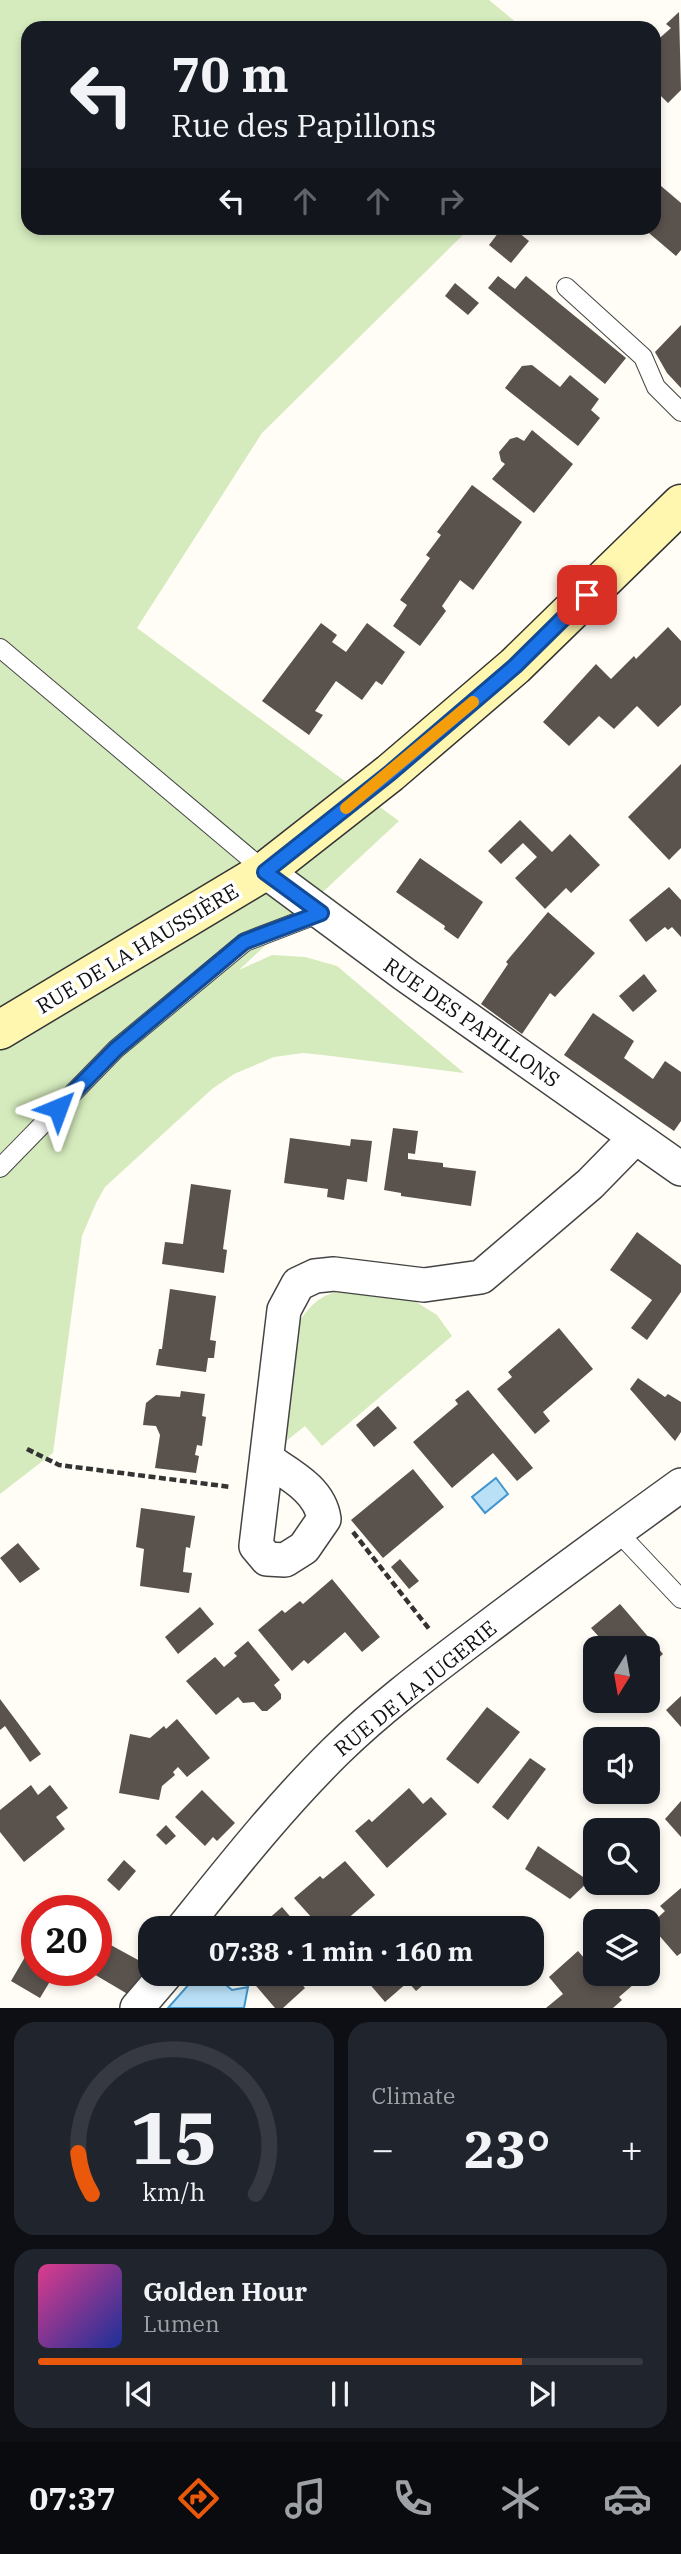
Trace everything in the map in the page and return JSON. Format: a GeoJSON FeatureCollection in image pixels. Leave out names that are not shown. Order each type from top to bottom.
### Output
{"type":"FeatureCollection","features":[{"type":"Feature","properties":{"kind":"main road","name":"RUE DE LA HAUSSIÈRE"},"geometry":{"type":"LineString","coordinates":[[0,1030],[265,872],[390,773],[515,666],[681,504]]}},
{"type":"Feature","properties":{"kind":"street","name":"RUE DES PAPILLONS"},"geometry":{"type":"LineString","coordinates":[[265,872],[681,1169]]}},
{"type":"Feature","properties":{"kind":"street"},"geometry":{"type":"LineString","coordinates":[[265,1476],[294,1477],[315,1496],[322,1508],[324,1519],[304,1548],[285,1560],[267,1559],[256,1546],[284,1310],[298,1284],[315,1276],[334,1275],[424,1285],[481,1277],[590,1184],[635,1138]]}},
{"type":"Feature","properties":{"kind":"street","name":"RUE DE LA JUGERIE"},"geometry":{"type":"LineString","coordinates":[[193,1916],[266,1824],[336,1751],[411,1686],[681,1485]]}},
{"type":"Feature","properties":{"kind":"street"},"geometry":{"type":"LineString","coordinates":[[137,2008],[156,1986]]}},
{"type":"Feature","properties":{"kind":"lane"},"geometry":{"type":"LineString","coordinates":[[566,288],[643,357],[656,387],[681,412]]}},
{"type":"Feature","properties":{"kind":"lane"},"geometry":{"type":"LineString","coordinates":[[0,648],[265,872]]}},
{"type":"Feature","properties":{"kind":"lane"},"geometry":{"type":"LineString","coordinates":[[0,1168],[116,1049],[244,942],[321,913]]}},
{"type":"Feature","properties":{"kind":"lane"},"geometry":{"type":"LineString","coordinates":[[617,1531],[681,1599]]}},
{"type":"Feature","properties":{"kind":"path"},"geometry":{"type":"LineString","coordinates":[[27,1450],[59,1465],[265,1476]]}},
{"type":"Feature","properties":{"kind":"path"},"geometry":{"type":"LineString","coordinates":[[324,1519],[347,1524],[450,1656]]}},
{"type":"Feature","properties":{"kind":"green space"},"geometry":{"type":"Polygon","coordinates":[[[0,0],[489,0],[514,21],[21,21],[21,235],[463,235],[262,433],[137,628],[399,821],[239,970],[272,955],[305,957],[337,966],[464,1073],[303,1053],[274,1057],[234,1074],[212,1089],[105,1187],[96,1203],[82,1236],[53,1453],[0,1494],[0,0]]]}},
{"type":"Feature","properties":{"kind":"green space"},"geometry":{"type":"Polygon","coordinates":[[[346,1290],[408,1297],[437,1315],[452,1336],[322,1446],[305,1426],[285,1442],[300,1321],[319,1300],[331,1293],[346,1290]]]}},
{"type":"Feature","properties":{"kind":"water"},"geometry":{"type":"Polygon","coordinates":[[[496,1478],[508,1494],[485,1513],[472,1497],[496,1478]]]}},
{"type":"Feature","properties":{"kind":"water"},"geometry":{"type":"Polygon","coordinates":[[[187,1986],[227,1986],[232,1990],[248,1987],[244,2008],[168,2008],[187,1986]]]}},
{"type":"Feature","properties":{"kind":"building"},"geometry":{"type":"Polygon","coordinates":[[[679,12],[681,90],[668,103],[661,96],[661,37],[671,28],[666,24],[679,12]]]}},
{"type":"Feature","properties":{"kind":"building"},"geometry":{"type":"Polygon","coordinates":[[[661,186],[681,203],[681,250],[676,256],[651,235],[661,235],[661,186]]]}},
{"type":"Feature","properties":{"kind":"building"},"geometry":{"type":"Polygon","coordinates":[[[497,235],[522,235],[529,241],[511,263],[489,245],[497,235]]]}},
{"type":"Feature","properties":{"kind":"building"},"geometry":{"type":"Polygon","coordinates":[[[498,276],[515,289],[526,276],[626,358],[605,384],[488,288],[498,276]]]}},
{"type":"Feature","properties":{"kind":"building"},"geometry":{"type":"Polygon","coordinates":[[[455,283],[479,303],[468,315],[445,296],[455,283]]]}},
{"type":"Feature","properties":{"kind":"building"},"geometry":{"type":"Polygon","coordinates":[[[681,325],[681,388],[667,373],[655,352],[681,325]]]}},
{"type":"Feature","properties":{"kind":"building"},"geometry":{"type":"Polygon","coordinates":[[[532,365],[560,387],[570,375],[599,399],[591,410],[600,418],[578,446],[505,388],[522,366],[532,365]]]}},
{"type":"Feature","properties":{"kind":"building"},"geometry":{"type":"Polygon","coordinates":[[[532,430],[573,464],[534,513],[492,479],[505,464],[501,461],[499,452],[510,439],[517,437],[524,441],[532,430]]]}},
{"type":"Feature","properties":{"kind":"building"},"geometry":{"type":"Polygon","coordinates":[[[472,485],[522,522],[473,590],[460,580],[442,606],[446,611],[420,646],[393,626],[407,605],[400,600],[430,558],[426,555],[441,535],[437,532],[472,485]]]}},
{"type":"Feature","properties":{"kind":"building"},"geometry":{"type":"Polygon","coordinates":[[[321,623],[337,635],[332,642],[346,652],[367,623],[405,652],[382,685],[376,681],[362,700],[336,681],[315,711],[323,715],[309,735],[262,701],[321,623]]]}},
{"type":"Feature","properties":{"kind":"building"},"geometry":{"type":"Polygon","coordinates":[[[668,627],[681,641],[681,705],[658,727],[637,706],[614,729],[599,716],[569,746],[543,722],[596,664],[611,679],[668,627]]]}},
{"type":"Feature","properties":{"kind":"building"},"geometry":{"type":"Polygon","coordinates":[[[681,764],[681,848],[669,860],[628,817],[681,764]]]}},
{"type":"Feature","properties":{"kind":"building"},"geometry":{"type":"Polygon","coordinates":[[[520,820],[552,852],[570,834],[600,865],[571,893],[566,888],[545,909],[515,878],[537,857],[523,843],[501,864],[488,851],[520,820]]]}},
{"type":"Feature","properties":{"kind":"building"},"geometry":{"type":"Polygon","coordinates":[[[420,858],[483,902],[458,939],[444,929],[445,926],[396,892],[420,858]]]}},
{"type":"Feature","properties":{"kind":"building"},"geometry":{"type":"Polygon","coordinates":[[[669,887],[681,900],[681,937],[672,927],[668,930],[665,927],[646,942],[629,920],[669,887]]]}},
{"type":"Feature","properties":{"kind":"building"},"geometry":{"type":"Polygon","coordinates":[[[548,912],[595,953],[555,997],[550,993],[522,1034],[481,1004],[508,964],[506,962],[548,912]]]}},
{"type":"Feature","properties":{"kind":"building"},"geometry":{"type":"Polygon","coordinates":[[[644,974],[657,991],[633,1012],[619,996],[644,974]]]}},
{"type":"Feature","properties":{"kind":"building"},"geometry":{"type":"Polygon","coordinates":[[[593,1013],[634,1041],[624,1058],[653,1079],[665,1061],[681,1072],[681,1121],[674,1131],[564,1055],[593,1013]]]}},
{"type":"Feature","properties":{"kind":"building"},"geometry":{"type":"Polygon","coordinates":[[[393,1128],[418,1131],[415,1154],[408,1153],[408,1159],[443,1163],[443,1167],[476,1171],[471,1206],[401,1196],[401,1193],[384,1190],[393,1128]]]}},
{"type":"Feature","properties":{"kind":"building"},"geometry":{"type":"Polygon","coordinates":[[[290,1138],[350,1146],[351,1139],[372,1141],[367,1182],[347,1179],[344,1200],[327,1197],[328,1189],[284,1183],[290,1138]]]}},
{"type":"Feature","properties":{"kind":"building"},"geometry":{"type":"Polygon","coordinates":[[[191,1184],[231,1190],[223,1249],[227,1250],[224,1273],[162,1264],[165,1242],[183,1244],[191,1184]]]}},
{"type":"Feature","properties":{"kind":"building"},"geometry":{"type":"Polygon","coordinates":[[[637,1232],[681,1265],[681,1292],[647,1340],[631,1328],[652,1300],[610,1270],[637,1232]]]}},
{"type":"Feature","properties":{"kind":"building"},"geometry":{"type":"Polygon","coordinates":[[[170,1289],[216,1296],[210,1340],[216,1341],[214,1358],[208,1358],[206,1372],[156,1365],[159,1349],[162,1349],[170,1289]]]}},
{"type":"Feature","properties":{"kind":"building"},"geometry":{"type":"Polygon","coordinates":[[[559,1328],[593,1369],[543,1412],[550,1421],[535,1434],[497,1389],[512,1377],[508,1372],[559,1328]]]}},
{"type":"Feature","properties":{"kind":"building"},"geometry":{"type":"Polygon","coordinates":[[[638,1378],[665,1397],[668,1394],[681,1402],[681,1432],[675,1441],[630,1389],[638,1378]]]}},
{"type":"Feature","properties":{"kind":"building"},"geometry":{"type":"Polygon","coordinates":[[[468,1390],[533,1468],[517,1481],[493,1453],[452,1488],[413,1442],[458,1404],[455,1400],[468,1390]]]}},
{"type":"Feature","properties":{"kind":"building"},"geometry":{"type":"Polygon","coordinates":[[[181,1391],[205,1394],[202,1416],[206,1417],[202,1446],[197,1445],[195,1455],[199,1456],[196,1473],[155,1468],[160,1435],[156,1426],[143,1425],[146,1403],[156,1395],[180,1397],[181,1391]]]}},
{"type":"Feature","properties":{"kind":"building"},"geometry":{"type":"Polygon","coordinates":[[[378,1406],[397,1428],[374,1447],[356,1425],[378,1406]]]}},
{"type":"Feature","properties":{"kind":"building"},"geometry":{"type":"Polygon","coordinates":[[[413,1469],[444,1507],[383,1558],[351,1520],[413,1469]]]}},
{"type":"Feature","properties":{"kind":"building"},"geometry":{"type":"Polygon","coordinates":[[[141,1508],[195,1516],[190,1548],[186,1547],[183,1572],[192,1573],[189,1593],[140,1586],[144,1549],[136,1547],[141,1508]]]}},
{"type":"Feature","properties":{"kind":"building"},"geometry":{"type":"Polygon","coordinates":[[[18,1543],[40,1569],[20,1583],[0,1558],[18,1543]]]}},
{"type":"Feature","properties":{"kind":"building"},"geometry":{"type":"Polygon","coordinates":[[[400,1559],[419,1581],[409,1589],[391,1567],[400,1559]]]}},
{"type":"Feature","properties":{"kind":"building"},"geometry":{"type":"Polygon","coordinates":[[[332,1579],[380,1637],[362,1652],[345,1632],[308,1664],[304,1660],[292,1671],[258,1630],[282,1610],[285,1613],[300,1601],[303,1604],[332,1579]]]}},
{"type":"Feature","properties":{"kind":"building"},"geometry":{"type":"Polygon","coordinates":[[[620,1604],[648,1636],[598,1636],[591,1628],[620,1604]]]}},
{"type":"Feature","properties":{"kind":"building"},"geometry":{"type":"Polygon","coordinates":[[[200,1607],[214,1624],[178,1654],[165,1637],[200,1607]]]}},
{"type":"Feature","properties":{"kind":"building"},"geometry":{"type":"Polygon","coordinates":[[[248,1641],[280,1680],[274,1685],[281,1694],[281,1699],[267,1711],[262,1711],[254,1702],[243,1703],[238,1697],[216,1715],[186,1681],[215,1657],[224,1667],[237,1656],[234,1653],[248,1641]]]}},
{"type":"Feature","properties":{"kind":"building"},"geometry":{"type":"Polygon","coordinates":[[[681,1696],[681,1727],[666,1710],[681,1696]]]}},
{"type":"Feature","properties":{"kind":"building"},"geometry":{"type":"Polygon","coordinates":[[[0,1699],[41,1754],[30,1762],[5,1726],[0,1730],[0,1699]]]}},
{"type":"Feature","properties":{"kind":"building"},"geometry":{"type":"Polygon","coordinates":[[[487,1707],[520,1732],[478,1784],[446,1759],[487,1707]]]}},
{"type":"Feature","properties":{"kind":"building"},"geometry":{"type":"Polygon","coordinates":[[[177,1719],[210,1758],[187,1777],[178,1767],[173,1772],[175,1775],[162,1786],[159,1800],[119,1793],[130,1734],[150,1738],[177,1719]]]}},
{"type":"Feature","properties":{"kind":"building"},"geometry":{"type":"Polygon","coordinates":[[[530,1758],[546,1769],[508,1820],[492,1807],[530,1758]]]}},
{"type":"Feature","properties":{"kind":"building"},"geometry":{"type":"Polygon","coordinates":[[[31,1785],[38,1795],[50,1785],[68,1808],[56,1817],[65,1829],[24,1862],[0,1832],[0,1810],[31,1785]]]}},
{"type":"Feature","properties":{"kind":"building"},"geometry":{"type":"Polygon","coordinates":[[[409,1788],[423,1804],[431,1797],[447,1814],[387,1868],[355,1831],[369,1819],[372,1822],[409,1788]]]}},
{"type":"Feature","properties":{"kind":"building"},"geometry":{"type":"Polygon","coordinates":[[[202,1790],[235,1823],[217,1841],[213,1837],[205,1846],[175,1817],[202,1790]]]}},
{"type":"Feature","properties":{"kind":"building"},"geometry":{"type":"Polygon","coordinates":[[[681,1801],[681,1837],[665,1819],[681,1801]]]}},
{"type":"Feature","properties":{"kind":"building"},"geometry":{"type":"Polygon","coordinates":[[[166,1825],[176,1836],[166,1845],[156,1835],[166,1825]]]}},
{"type":"Feature","properties":{"kind":"building"},"geometry":{"type":"Polygon","coordinates":[[[538,1846],[583,1877],[583,1887],[570,1899],[525,1869],[538,1846]]]}},
{"type":"Feature","properties":{"kind":"building"},"geometry":{"type":"Polygon","coordinates":[[[124,1860],[136,1871],[119,1891],[107,1880],[124,1860]]]}},
{"type":"Feature","properties":{"kind":"building"},"geometry":{"type":"Polygon","coordinates":[[[345,1861],[375,1895],[351,1916],[310,1916],[294,1898],[320,1876],[323,1879],[345,1861]]]}},
{"type":"Feature","properties":{"kind":"building"},"geometry":{"type":"Polygon","coordinates":[[[681,1888],[681,1953],[677,1956],[660,1936],[660,1916],[665,1911],[660,1906],[681,1888]]]}},
{"type":"Feature","properties":{"kind":"building"},"geometry":{"type":"Polygon","coordinates":[[[282,1907],[290,1916],[272,1916],[282,1907]]]}},
{"type":"Feature","properties":{"kind":"building"},"geometry":{"type":"Polygon","coordinates":[[[112,1946],[138,1960],[138,1986],[131,1996],[112,1985],[112,1946]]]}},
{"type":"Feature","properties":{"kind":"building"},"geometry":{"type":"Polygon","coordinates":[[[578,1951],[583,1957],[583,1986],[632,1986],[619,1997],[622,2000],[613,2008],[546,2008],[563,1994],[549,1977],[578,1951]]]}},
{"type":"Feature","properties":{"kind":"building"},"geometry":{"type":"Polygon","coordinates":[[[21,1964],[21,1986],[47,1986],[40,1998],[11,1981],[21,1964]]]}},
{"type":"Feature","properties":{"kind":"building"},"geometry":{"type":"Polygon","coordinates":[[[256,1986],[305,1988],[283,2008],[275,2008],[256,1986]]]}},
{"type":"Feature","properties":{"kind":"building"},"geometry":{"type":"Polygon","coordinates":[[[371,1986],[403,1986],[385,2002],[371,1986]]]}},
{"type":"Feature","properties":{"kind":"slow traffic"},"geometry":{"type":"LineString","coordinates":[[346,808],[473,702]]}},
{"type":"Feature","properties":{"kind":"route"},"geometry":{"type":"LineString","coordinates":[[58,1108],[116,1049],[244,942],[321,913],[265,872],[390,773],[515,666],[587,595]]}}]}
